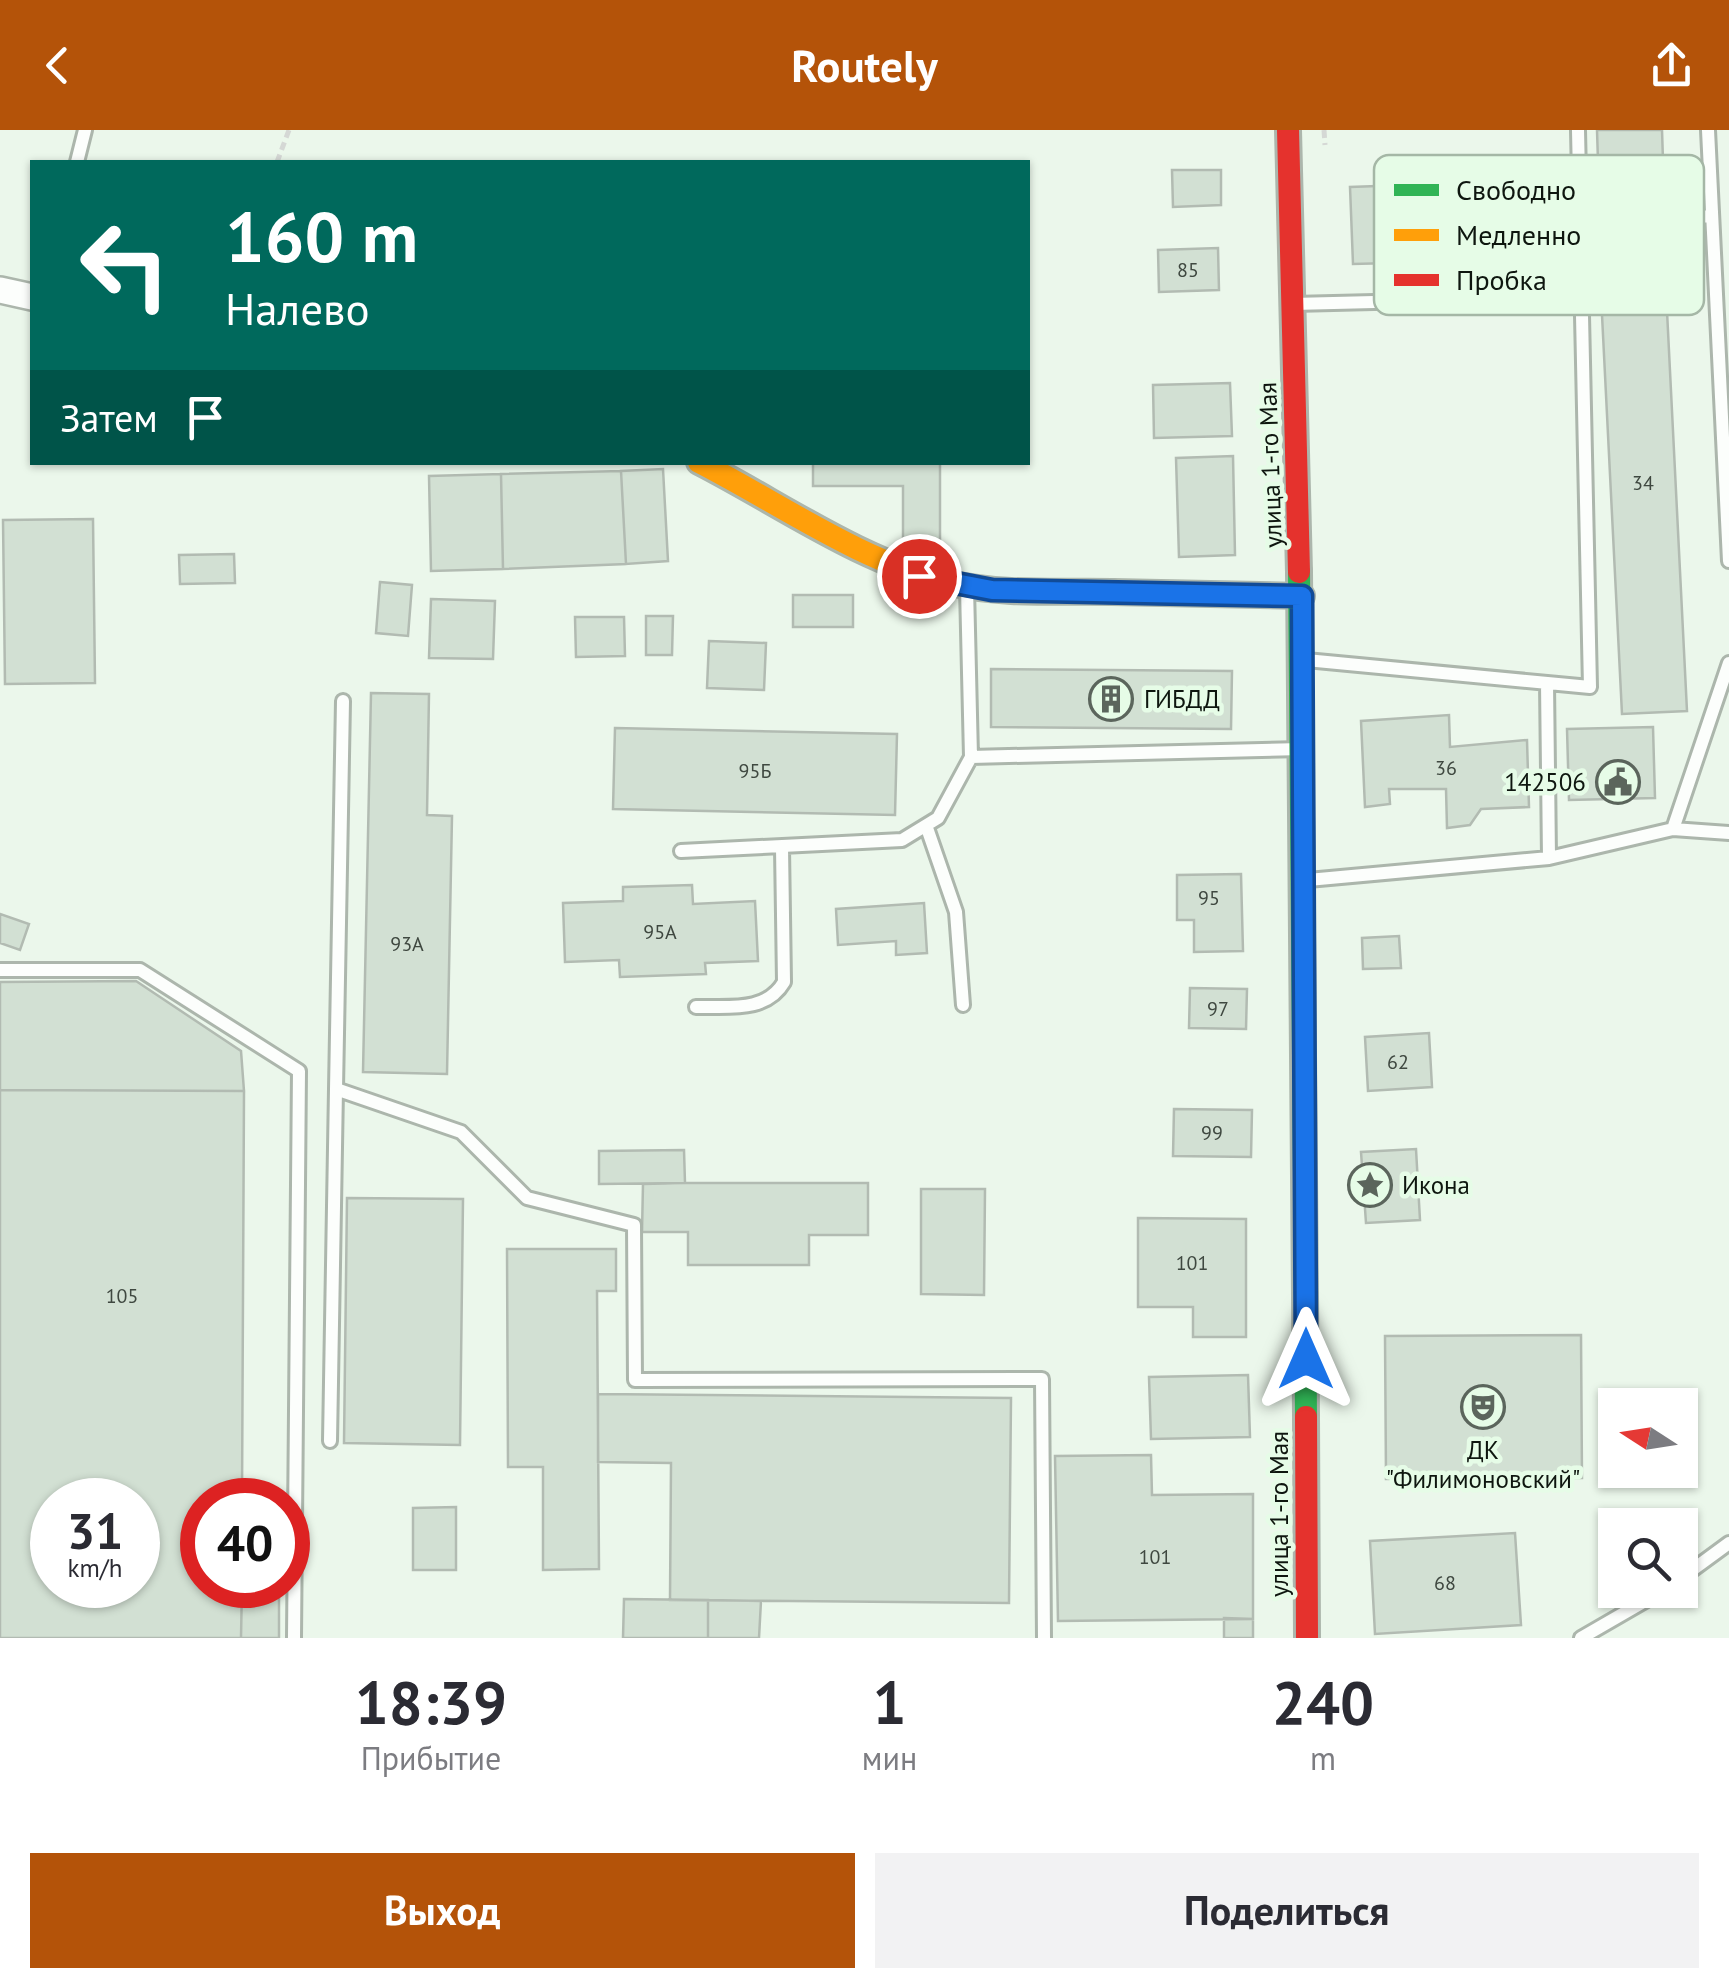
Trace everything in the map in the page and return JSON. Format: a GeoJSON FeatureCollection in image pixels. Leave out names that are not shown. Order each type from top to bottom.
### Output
{"type":"FeatureCollection","features":[{"type":"Feature","properties":{"kind":"street","name":"улица 1-го Мая"},"geometry":{"type":"LineString","coordinates":[[1288,130],[1304,748],[1307,1638]]}},
{"type":"Feature","properties":{"kind":"street"},"geometry":{"type":"LineString","coordinates":[[0,290],[30,297]]}},
{"type":"Feature","properties":{"kind":"street"},"geometry":{"type":"LineString","coordinates":[[705,465],[893,565],[966,588],[1302,596]]}},
{"type":"Feature","properties":{"kind":"lane"},"geometry":{"type":"LineString","coordinates":[[78,160],[84,130]]}},
{"type":"Feature","properties":{"kind":"lane"},"geometry":{"type":"LineString","coordinates":[[1578,130],[1579,155]]}},
{"type":"Feature","properties":{"kind":"lane"},"geometry":{"type":"LineString","coordinates":[[1708,130],[1729,561]]}},
{"type":"Feature","properties":{"kind":"lane"},"geometry":{"type":"LineString","coordinates":[[1704,217],[1711,216]]}},
{"type":"Feature","properties":{"kind":"lane"},"geometry":{"type":"LineString","coordinates":[[1290,304],[1374,302]]}},
{"type":"Feature","properties":{"kind":"lane"},"geometry":{"type":"LineString","coordinates":[[1302,660],[1590,686],[1582,315]]}},
{"type":"Feature","properties":{"kind":"lane"},"geometry":{"type":"LineString","coordinates":[[681,851],[885,844],[926,828],[938,818],[971,757],[966,588]]}},
{"type":"Feature","properties":{"kind":"lane"},"geometry":{"type":"LineString","coordinates":[[1674,830],[1729,663]]}},
{"type":"Feature","properties":{"kind":"lane"},"geometry":{"type":"LineString","coordinates":[[1548,682],[1549,858]]}},
{"type":"Feature","properties":{"kind":"lane"},"geometry":{"type":"LineString","coordinates":[[330,1440],[344,701]]}},
{"type":"Feature","properties":{"kind":"lane"},"geometry":{"type":"LineString","coordinates":[[971,757],[1304,748]]}},
{"type":"Feature","properties":{"kind":"lane"},"geometry":{"type":"LineString","coordinates":[[926,828],[956,912],[962,1004]]}},
{"type":"Feature","properties":{"kind":"lane"},"geometry":{"type":"LineString","coordinates":[[1305,880],[1549,858],[1674,830],[1729,833]]}},
{"type":"Feature","properties":{"kind":"lane"},"geometry":{"type":"LineString","coordinates":[[696,1007],[755,1005],[778,994],[784,982],[782,848]]}},
{"type":"Feature","properties":{"kind":"lane"},"geometry":{"type":"LineString","coordinates":[[0,970],[140,970],[299,1071],[294,1638]]}},
{"type":"Feature","properties":{"kind":"lane"},"geometry":{"type":"LineString","coordinates":[[336,1088],[461,1132],[526,1198],[634,1225],[635,1380],[1042,1379],[1044,1638]]}},
{"type":"Feature","properties":{"kind":"lane"},"geometry":{"type":"LineString","coordinates":[[1698,1566],[1729,1543]]}},
{"type":"Feature","properties":{"kind":"lane"},"geometry":{"type":"LineString","coordinates":[[1582,1638],[1633,1608]]}},
{"type":"Feature","properties":{"kind":"path"},"geometry":{"type":"LineString","coordinates":[[278,160],[289,130]]}},
{"type":"Feature","properties":{"kind":"building"},"geometry":{"type":"Polygon","coordinates":[[[1597,130],[1662,130],[1663,155],[1598,155],[1597,130]]]}},
{"type":"Feature","properties":{"kind":"building"},"geometry":{"type":"Polygon","coordinates":[[[1172,170],[1221,170],[1221,205],[1173,207],[1172,170]]]}},
{"type":"Feature","properties":{"kind":"building"},"geometry":{"type":"Polygon","coordinates":[[[1374,186],[1374,263],[1353,264],[1350,187],[1374,186]]]}},
{"type":"Feature","properties":{"kind":"building"},"geometry":{"type":"Polygon","coordinates":[[[1218,248],[1219,290],[1159,292],[1158,250],[1218,248]]]}},
{"type":"Feature","properties":{"kind":"building"},"geometry":{"type":"Polygon","coordinates":[[[1602,315],[1667,315],[1687,711],[1622,714],[1602,315]]]}},
{"type":"Feature","properties":{"kind":"building"},"geometry":{"type":"Polygon","coordinates":[[[1230,383],[1232,436],[1154,438],[1153,385],[1230,383]]]}},
{"type":"Feature","properties":{"kind":"building"},"geometry":{"type":"Polygon","coordinates":[[[1233,456],[1235,555],[1179,557],[1176,458],[1233,456]]]}},
{"type":"Feature","properties":{"kind":"building"},"geometry":{"type":"Polygon","coordinates":[[[813,465],[940,465],[940,563],[903,563],[903,486],[813,486],[813,465]]]}},
{"type":"Feature","properties":{"kind":"building"},"geometry":{"type":"Polygon","coordinates":[[[663,469],[668,561],[626,564],[621,471],[663,469]]]}},
{"type":"Feature","properties":{"kind":"building"},"geometry":{"type":"Polygon","coordinates":[[[621,471],[626,564],[503,569],[501,474],[621,471]]]}},
{"type":"Feature","properties":{"kind":"building"},"geometry":{"type":"Polygon","coordinates":[[[501,474],[503,569],[431,571],[429,476],[501,474]]]}},
{"type":"Feature","properties":{"kind":"building"},"geometry":{"type":"Polygon","coordinates":[[[93,519],[95,683],[5,684],[3,520],[93,519]]]}},
{"type":"Feature","properties":{"kind":"building"},"geometry":{"type":"Polygon","coordinates":[[[234,554],[235,583],[180,584],[179,555],[234,554]]]}},
{"type":"Feature","properties":{"kind":"building"},"geometry":{"type":"Polygon","coordinates":[[[380,582],[412,585],[408,636],[376,633],[380,582]]]}},
{"type":"Feature","properties":{"kind":"building"},"geometry":{"type":"Polygon","coordinates":[[[793,595],[853,595],[853,627],[793,627],[793,595]]]}},
{"type":"Feature","properties":{"kind":"building"},"geometry":{"type":"Polygon","coordinates":[[[431,599],[495,601],[493,659],[429,658],[431,599]]]}},
{"type":"Feature","properties":{"kind":"building"},"geometry":{"type":"Polygon","coordinates":[[[646,616],[673,616],[672,655],[646,655],[646,616]]]}},
{"type":"Feature","properties":{"kind":"building"},"geometry":{"type":"Polygon","coordinates":[[[575,617],[624,617],[625,656],[576,657],[575,617]]]}},
{"type":"Feature","properties":{"kind":"building"},"geometry":{"type":"Polygon","coordinates":[[[709,641],[766,643],[764,690],[707,688],[709,641]]]}},
{"type":"Feature","properties":{"kind":"building","name":"ГИБДД"},"geometry":{"type":"Polygon","coordinates":[[[991,669],[1232,671],[1231,729],[991,727],[991,669]]]}},
{"type":"Feature","properties":{"kind":"building"},"geometry":{"type":"Polygon","coordinates":[[[371,693],[429,694],[427,815],[452,816],[447,1074],[363,1072],[371,693]]]}},
{"type":"Feature","properties":{"kind":"building"},"geometry":{"type":"Polygon","coordinates":[[[1449,715],[1450,747],[1527,740],[1529,807],[1481,809],[1470,825],[1447,828],[1446,789],[1389,789],[1390,804],[1365,807],[1361,721],[1449,715]]]}},
{"type":"Feature","properties":{"kind":"building"},"geometry":{"type":"Polygon","coordinates":[[[1653,727],[1655,798],[1569,800],[1567,729],[1653,727]]]}},
{"type":"Feature","properties":{"kind":"building"},"geometry":{"type":"Polygon","coordinates":[[[615,728],[897,734],[895,815],[613,809],[615,728]]]}},
{"type":"Feature","properties":{"kind":"building"},"geometry":{"type":"Polygon","coordinates":[[[1241,874],[1243,951],[1194,952],[1194,920],[1177,920],[1177,875],[1241,874]]]}},
{"type":"Feature","properties":{"kind":"building"},"geometry":{"type":"Polygon","coordinates":[[[692,885],[693,904],[755,901],[758,961],[705,963],[706,974],[620,977],[619,960],[565,962],[563,903],[623,901],[623,887],[692,885]]]}},
{"type":"Feature","properties":{"kind":"building"},"geometry":{"type":"Polygon","coordinates":[[[924,903],[927,953],[896,955],[896,941],[838,945],[836,909],[924,903]]]}},
{"type":"Feature","properties":{"kind":"building"},"geometry":{"type":"Polygon","coordinates":[[[0,914],[29,924],[20,950],[0,943],[0,914]]]}},
{"type":"Feature","properties":{"kind":"building"},"geometry":{"type":"Polygon","coordinates":[[[1399,936],[1401,968],[1363,969],[1362,938],[1399,936]]]}},
{"type":"Feature","properties":{"kind":"building"},"geometry":{"type":"Polygon","coordinates":[[[136,981],[241,1051],[244,1091],[0,1090],[0,982],[136,981]]]}},
{"type":"Feature","properties":{"kind":"building"},"geometry":{"type":"Polygon","coordinates":[[[1190,988],[1247,989],[1246,1029],[1189,1028],[1190,988]]]}},
{"type":"Feature","properties":{"kind":"building"},"geometry":{"type":"Polygon","coordinates":[[[1429,1033],[1432,1087],[1368,1091],[1365,1037],[1429,1033]]]}},
{"type":"Feature","properties":{"kind":"building"},"geometry":{"type":"Polygon","coordinates":[[[0,1090],[244,1091],[242,1478],[180,1478],[180,1608],[242,1608],[241,1638],[0,1638],[0,1090]]]}},
{"type":"Feature","properties":{"kind":"building"},"geometry":{"type":"Polygon","coordinates":[[[1174,1109],[1252,1110],[1251,1157],[1173,1156],[1174,1109]]]}},
{"type":"Feature","properties":{"kind":"building"},"geometry":{"type":"Polygon","coordinates":[[[1416,1149],[1420,1220],[1366,1223],[1361,1152],[1416,1149]]]}},
{"type":"Feature","properties":{"kind":"building"},"geometry":{"type":"Polygon","coordinates":[[[684,1150],[685,1183],[599,1184],[599,1151],[684,1150]]]}},
{"type":"Feature","properties":{"kind":"building"},"geometry":{"type":"Polygon","coordinates":[[[868,1183],[868,1235],[809,1235],[809,1265],[688,1265],[688,1232],[642,1232],[643,1184],[868,1183]]]}},
{"type":"Feature","properties":{"kind":"building"},"geometry":{"type":"Polygon","coordinates":[[[921,1189],[985,1189],[984,1295],[921,1294],[921,1189]]]}},
{"type":"Feature","properties":{"kind":"building"},"geometry":{"type":"Polygon","coordinates":[[[347,1198],[463,1199],[460,1445],[344,1443],[347,1198]]]}},
{"type":"Feature","properties":{"kind":"building"},"geometry":{"type":"Polygon","coordinates":[[[1138,1218],[1246,1219],[1246,1337],[1193,1337],[1193,1307],[1138,1307],[1138,1218]]]}},
{"type":"Feature","properties":{"kind":"building"},"geometry":{"type":"Polygon","coordinates":[[[507,1249],[616,1249],[616,1291],[597,1291],[599,1569],[543,1570],[543,1467],[508,1467],[507,1249]]]}},
{"type":"Feature","properties":{"kind":"building","name":"ДК \"Филимоновский\""},"geometry":{"type":"Polygon","coordinates":[[[1581,1335],[1582,1478],[1386,1479],[1385,1336],[1581,1335]]]}},
{"type":"Feature","properties":{"kind":"building"},"geometry":{"type":"Polygon","coordinates":[[[1248,1375],[1250,1437],[1151,1439],[1149,1377],[1248,1375]]]}},
{"type":"Feature","properties":{"kind":"building"},"geometry":{"type":"Polygon","coordinates":[[[598,1394],[1011,1398],[1009,1603],[670,1600],[671,1463],[598,1462],[598,1394]]]}},
{"type":"Feature","properties":{"kind":"building"},"geometry":{"type":"Polygon","coordinates":[[[1151,1455],[1152,1495],[1253,1494],[1253,1619],[1058,1621],[1055,1456],[1151,1455]]]}},
{"type":"Feature","properties":{"kind":"building"},"geometry":{"type":"Polygon","coordinates":[[[456,1507],[456,1570],[413,1570],[413,1508],[456,1507]]]}},
{"type":"Feature","properties":{"kind":"building"},"geometry":{"type":"Polygon","coordinates":[[[1515,1533],[1521,1625],[1375,1634],[1370,1541],[1515,1533]]]}},
{"type":"Feature","properties":{"kind":"building"},"geometry":{"type":"Polygon","coordinates":[[[624,1599],[708,1600],[708,1638],[623,1638],[624,1599]]]}},
{"type":"Feature","properties":{"kind":"building"},"geometry":{"type":"Polygon","coordinates":[[[708,1600],[761,1601],[759,1638],[708,1638],[708,1600]]]}},
{"type":"Feature","properties":{"kind":"building"},"geometry":{"type":"Polygon","coordinates":[[[242,1608],[279,1608],[279,1638],[241,1638],[242,1608]]]}},
{"type":"Feature","properties":{"kind":"building"},"geometry":{"type":"Polygon","coordinates":[[[1224,1618],[1253,1619],[1253,1638],[1224,1638],[1224,1618]]]}},
{"type":"Feature","properties":{"kind":"traffic: fast"},"geometry":{"type":"LineString","coordinates":[[1299,572],[1306,1417]]}},
{"type":"Feature","properties":{"kind":"traffic: slow"},"geometry":{"type":"LineString","coordinates":[[704,465],[852,546],[916,573],[990,589],[1112,592]]}},
{"type":"Feature","properties":{"kind":"traffic: jam"},"geometry":{"type":"LineString","coordinates":[[1288,130],[1299,572]]}},
{"type":"Feature","properties":{"kind":"traffic: jam"},"geometry":{"type":"LineString","coordinates":[[1112,592],[1302,596]]}},
{"type":"Feature","properties":{"kind":"traffic: jam"},"geometry":{"type":"LineString","coordinates":[[1306,1417],[1307,1638]]}},
{"type":"Feature","properties":{"kind":"place","name":"ГИБДД"},"geometry":{"type":"Point","coordinates":[1111,699]}},
{"type":"Feature","properties":{"kind":"place","name":"142506"},"geometry":{"type":"Point","coordinates":[1618,782]}},
{"type":"Feature","properties":{"kind":"place","name":"Икона"},"geometry":{"type":"Point","coordinates":[1370,1185]}},
{"type":"Feature","properties":{"kind":"place","name":"ДК \"Филимоновский\""},"geometry":{"type":"Point","coordinates":[1483,1407]}},
{"type":"Feature","properties":{"kind":"route"},"geometry":{"type":"LineString","coordinates":[[919,576],[992,590],[1302,596],[1306,1359]]}}]}
